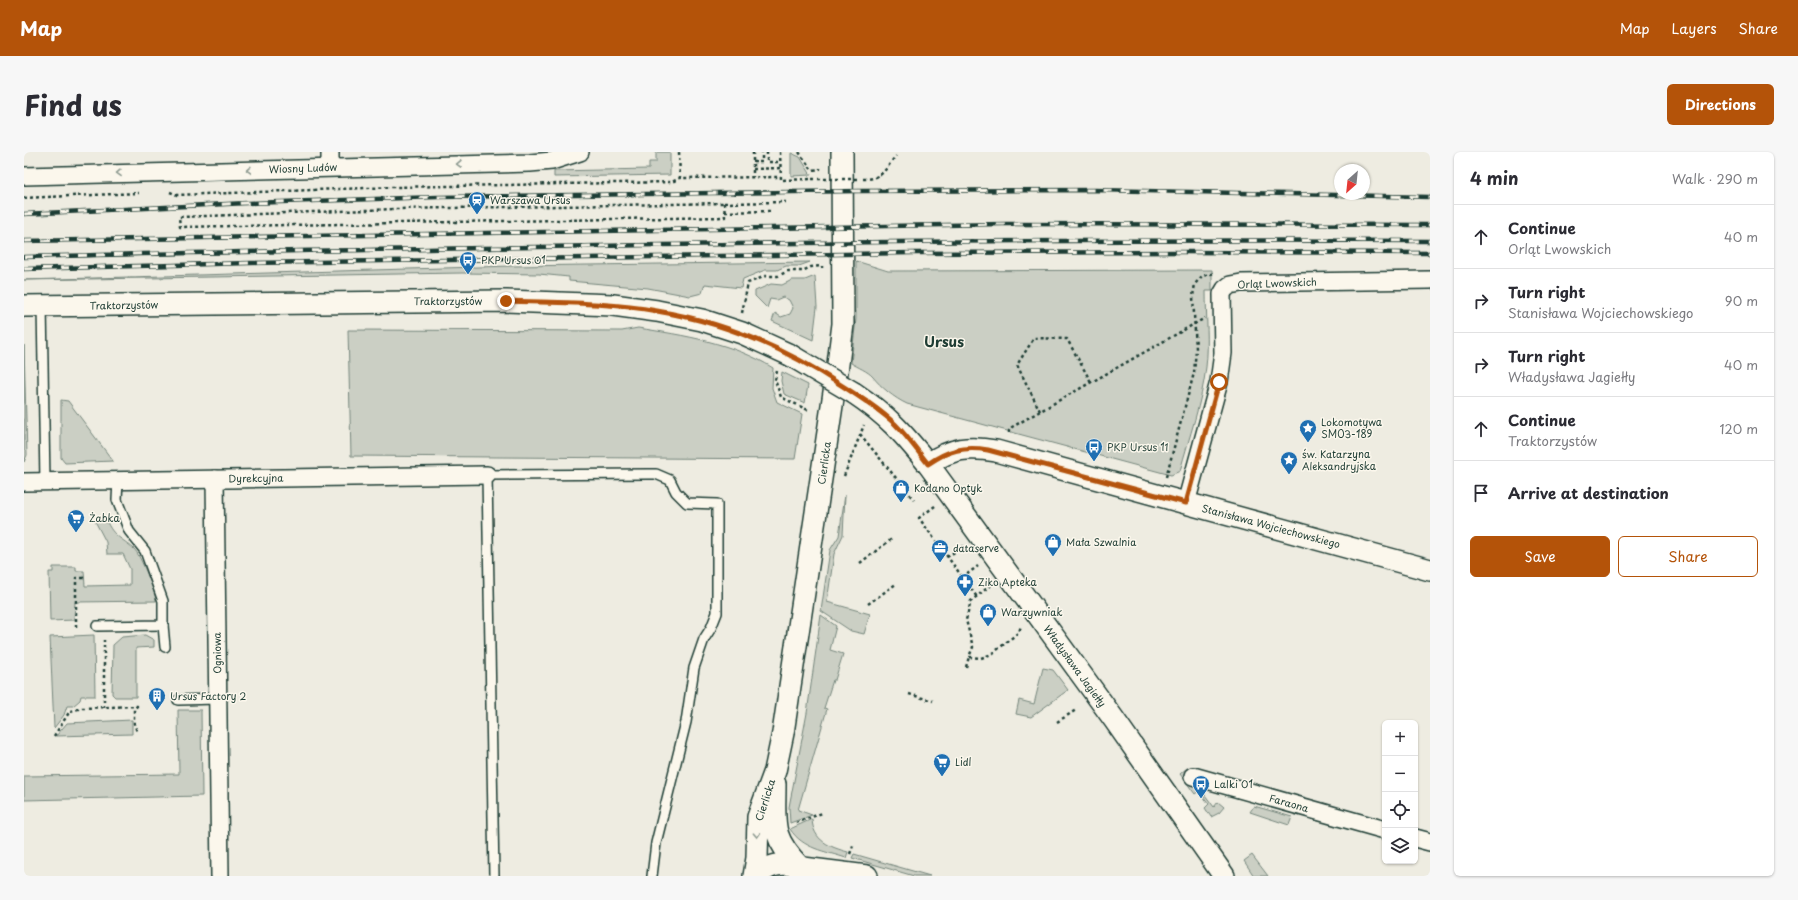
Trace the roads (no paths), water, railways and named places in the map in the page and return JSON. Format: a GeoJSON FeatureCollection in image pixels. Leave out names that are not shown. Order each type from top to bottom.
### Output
{"type":"FeatureCollection","features":[{"type":"Feature","properties":{"kind":"street","name":"Wiosny Ludów"},"geometry":{"type":"LineString","coordinates":[[24,176],[330,160],[530,163],[552,161],[580,152]]}},
{"type":"Feature","properties":{"kind":"street","name":"Cierlicka"},"geometry":{"type":"LineString","coordinates":[[754,876],[758,854],[758,817],[775,771],[783,733],[842,331],[844,302],[842,152]]}},
{"type":"Feature","properties":{"kind":"street","name":"Orląt Lwowskich"},"geometry":{"type":"LineString","coordinates":[[1186,503],[1219,382],[1223,353],[1222,300],[1225,289],[1230,285],[1241,283],[1430,280]]}},
{"type":"Feature","properties":{"kind":"street","name":"Traktorzystów"},"geometry":{"type":"LineString","coordinates":[[33,306],[491,301],[613,305],[657,311],[702,320],[742,333],[790,355],[854,393]]}},
{"type":"Feature","properties":{"kind":"street","name":"Władysława Jagiełły"},"geometry":{"type":"LineString","coordinates":[[854,393],[880,411],[896,425],[928,464],[1113,718],[1224,876]]}},
{"type":"Feature","properties":{"kind":"street","name":"Stanisława Wojciechowskiego"},"geometry":{"type":"LineString","coordinates":[[928,464],[944,453],[954,450],[973,448],[988,450],[1430,570]]}},
{"type":"Feature","properties":{"kind":"street","name":"Dyrekcyjna"},"geometry":{"type":"LineString","coordinates":[[24,482],[487,475]]}},
{"type":"Feature","properties":{"kind":"street","name":"Ogniowa"},"geometry":{"type":"LineString","coordinates":[[215,478],[220,876]]}},
{"type":"Feature","properties":{"kind":"street","name":"Cierlicka"},"geometry":{"type":"LineString","coordinates":[[775,771],[776,831],[783,848],[805,870]]}},
{"type":"Feature","properties":{"kind":"street","name":"Faraona"},"geometry":{"type":"LineString","coordinates":[[1193,776],[1382,829]]}},
{"type":"Feature","properties":{"kind":"street"},"geometry":{"type":"LineString","coordinates":[[1418,839],[1430,842]]}},
{"type":"Feature","properties":{"kind":"street"},"geometry":{"type":"LineString","coordinates":[[757,876],[767,868],[776,865],[790,864],[805,870],[866,876]]}},
{"type":"Feature","properties":{"kind":"lane"},"geometry":{"type":"LineString","coordinates":[[33,306],[45,482]]}},
{"type":"Feature","properties":{"kind":"lane"},"geometry":{"type":"LineString","coordinates":[[494,876],[487,475],[656,474],[670,480],[676,492],[687,503],[717,504],[717,613],[711,628],[704,639],[694,668],[686,722],[656,843],[652,876]]}},
{"type":"Feature","properties":{"kind":"lane"},"geometry":{"type":"LineString","coordinates":[[118,480],[117,500],[129,531],[145,551],[163,601],[165,647]]}},
{"type":"Feature","properties":{"kind":"lane"},"geometry":{"type":"LineString","coordinates":[[101,626],[163,625]]}},
{"type":"Feature","properties":{"kind":"lane"},"geometry":{"type":"LineString","coordinates":[[178,700],[218,699]]}},
{"type":"Feature","properties":{"kind":"railway"},"geometry":{"type":"LineString","coordinates":[[24,214],[247,203],[438,197],[859,191],[1096,190],[1430,197]]}},
{"type":"Feature","properties":{"kind":"railway"},"geometry":{"type":"LineString","coordinates":[[24,241],[1003,224],[1430,225]]}},
{"type":"Feature","properties":{"kind":"railway"},"geometry":{"type":"LineString","coordinates":[[24,257],[838,243],[1193,240],[1430,241]]}},
{"type":"Feature","properties":{"kind":"railway"},"geometry":{"type":"LineString","coordinates":[[24,269],[250,263],[913,253],[1430,253]]}},
{"type":"Feature","properties":{"kind":"place","name":"Warszawa Ursus"},"geometry":{"type":"Point","coordinates":[477,215]}},
{"type":"Feature","properties":{"kind":"place","name":"PKP Ursus 01"},"geometry":{"type":"Point","coordinates":[468,275]}},
{"type":"Feature","properties":{"kind":"place","name":"Lokomotywa SM03-189"},"geometry":{"type":"Point","coordinates":[1308,443]}},
{"type":"Feature","properties":{"kind":"place","name":"PKP Ursus 11"},"geometry":{"type":"Point","coordinates":[1094,462]}},
{"type":"Feature","properties":{"kind":"place","name":"św. Katarzyna Aleksandryjska"},"geometry":{"type":"Point","coordinates":[1289,475]}},
{"type":"Feature","properties":{"kind":"place","name":"Kodano Optyk"},"geometry":{"type":"Point","coordinates":[901,503]}},
{"type":"Feature","properties":{"kind":"place","name":"Żabka"},"geometry":{"type":"Point","coordinates":[76,533]}},
{"type":"Feature","properties":{"kind":"place","name":"Mała Szwalnia"},"geometry":{"type":"Point","coordinates":[1053,557]}},
{"type":"Feature","properties":{"kind":"place","name":"dataserve"},"geometry":{"type":"Point","coordinates":[940,563]}},
{"type":"Feature","properties":{"kind":"place","name":"Ziko Apteka"},"geometry":{"type":"Point","coordinates":[965,597]}},
{"type":"Feature","properties":{"kind":"place","name":"Warzywniak"},"geometry":{"type":"Point","coordinates":[988,627]}},
{"type":"Feature","properties":{"kind":"place","name":"Ursus Factory 2"},"geometry":{"type":"Point","coordinates":[157,711]}},
{"type":"Feature","properties":{"kind":"place","name":"Lidl"},"geometry":{"type":"Point","coordinates":[942,777]}},
{"type":"Feature","properties":{"kind":"place","name":"Lalki 01"},"geometry":{"type":"Point","coordinates":[1201,799]}},
{"type":"Feature","properties":{"kind":"district","name":"Ursus"},"geometry":{"type":"Point","coordinates":[944,342]}}]}
